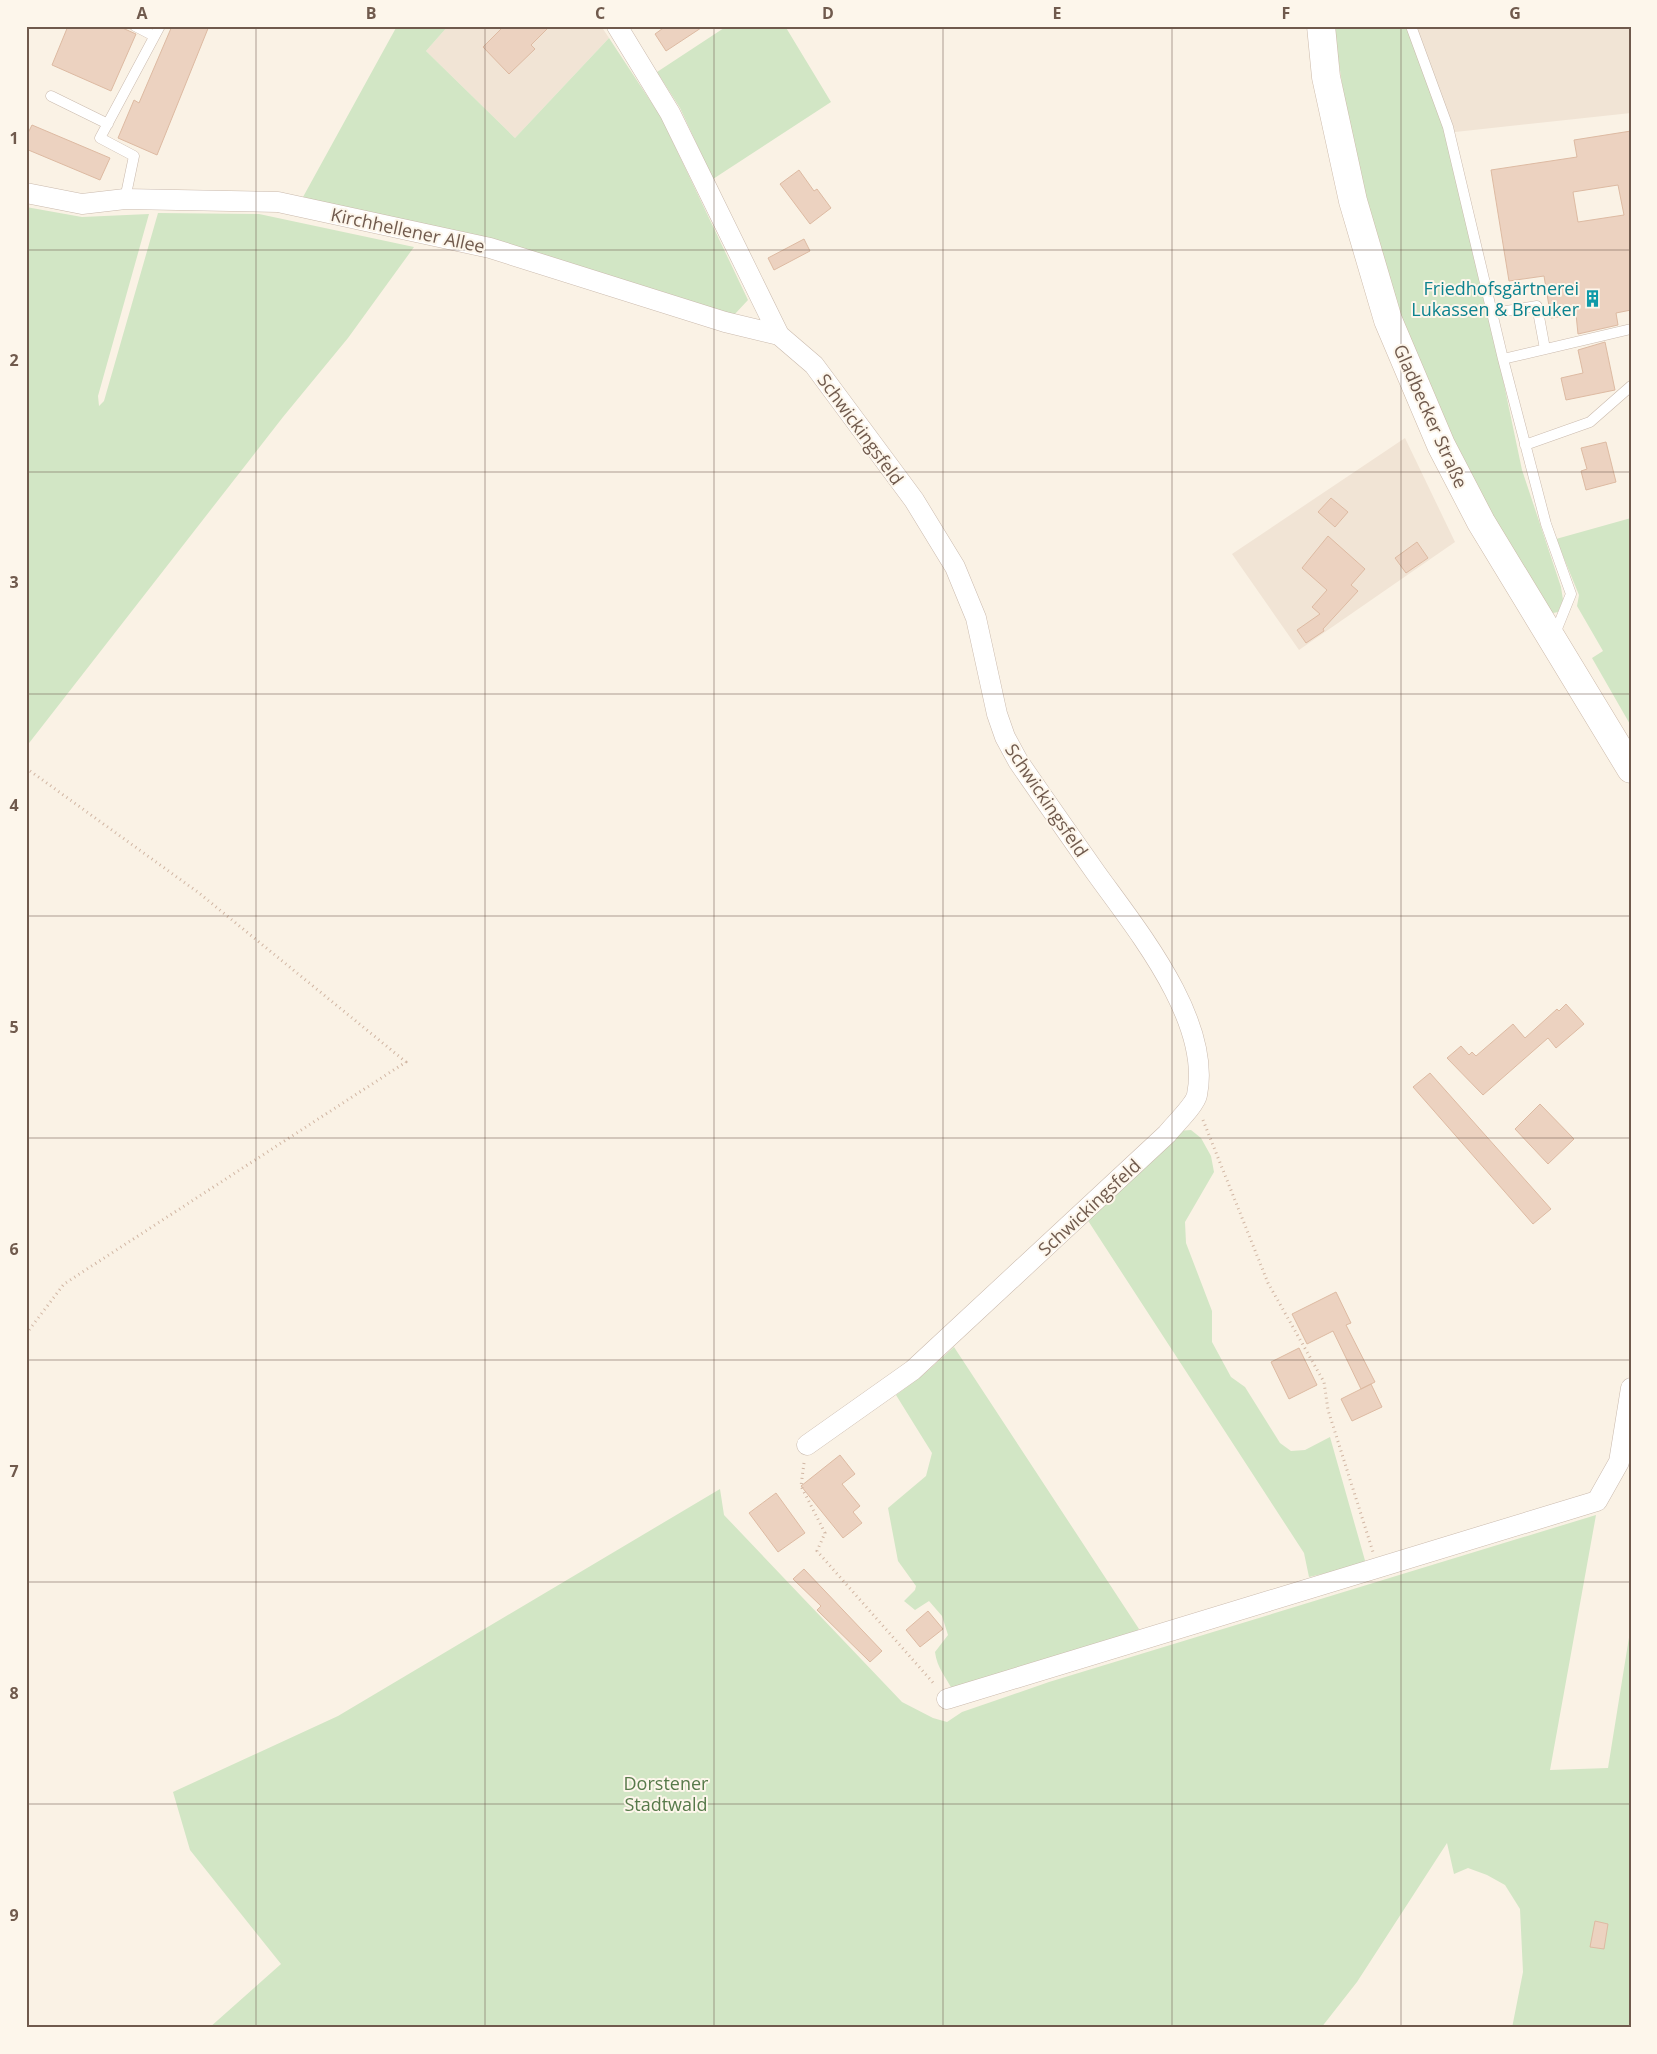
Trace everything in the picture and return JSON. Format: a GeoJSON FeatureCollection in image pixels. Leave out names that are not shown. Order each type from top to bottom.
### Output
{"type":"FeatureCollection","features":[{"type":"Feature","properties":{"kind":"main road","name":"Gladbecker Straße"},"geometry":{"type":"LineString","coordinates":[[1321,26],[1326,77],[1353,201],[1388,320],[1441,445],[1481,522],[1631,769]]}},
{"type":"Feature","properties":{"kind":"street","name":"Schwickingsfeld"},"geometry":{"type":"LineString","coordinates":[[617,26],[670,113],[779,335],[814,365],[914,500],[954,567],[976,618],[997,714],[1005,737],[1029,778],[1154,955],[1178,999],[1194,1040],[1199,1070],[1196,1097],[1167,1134],[913,1370],[807,1445]]}},
{"type":"Feature","properties":{"kind":"street","name":"Kirchhellener Allee"},"geometry":{"type":"LineString","coordinates":[[26,193],[82,204],[125,199],[278,202],[490,248],[725,322],[779,335]]}},
{"type":"Feature","properties":{"kind":"street"},"geometry":{"type":"LineString","coordinates":[[947,1699],[1596,1501],[1619,1462],[1631,1388]]}},
{"type":"Feature","properties":{"kind":"lane"},"geometry":{"type":"LineString","coordinates":[[135,26],[154,36]]}},
{"type":"Feature","properties":{"kind":"lane"},"geometry":{"type":"LineString","coordinates":[[125,199],[134,156],[100,138],[160,26]]}},
{"type":"Feature","properties":{"kind":"lane"},"geometry":{"type":"LineString","coordinates":[[1411,26],[1448,127],[1525,445],[1546,524],[1572,594],[1552,639]]}},
{"type":"Feature","properties":{"kind":"lane"},"geometry":{"type":"LineString","coordinates":[[52,96],[108,124]]}},
{"type":"Feature","properties":{"kind":"lane"},"geometry":{"type":"LineString","coordinates":[[1494,313],[1537,306],[1545,350]]}},
{"type":"Feature","properties":{"kind":"lane"},"geometry":{"type":"LineString","coordinates":[[1503,359],[1631,329]]}},
{"type":"Feature","properties":{"kind":"lane"},"geometry":{"type":"LineString","coordinates":[[1525,445],[1590,422],[1631,386]]}},
{"type":"Feature","properties":{"kind":"path"},"geometry":{"type":"LineString","coordinates":[[26,768],[200,893],[406,1062],[64,1284],[26,1334]]}},
{"type":"Feature","properties":{"kind":"path"},"geometry":{"type":"LineString","coordinates":[[1196,1097],[1202,1117],[1268,1283],[1324,1382],[1328,1410],[1369,1542],[1380,1568]]}},
{"type":"Feature","properties":{"kind":"path"},"geometry":{"type":"LineString","coordinates":[[807,1445],[801,1486],[825,1533],[817,1550],[947,1699]]}},
{"type":"Feature","properties":{"kind":"shaded area"},"geometry":{"type":"Polygon","coordinates":[[[448,26],[601,26],[609,38],[515,138],[426,51],[448,26]]]}},
{"type":"Feature","properties":{"kind":"shaded area"},"geometry":{"type":"Polygon","coordinates":[[[1408,26],[1631,26],[1631,113],[1446,133],[1408,26]]]}},
{"type":"Feature","properties":{"kind":"shaded area"},"geometry":{"type":"Polygon","coordinates":[[[1405,438],[1455,542],[1299,650],[1232,554],[1405,438]]]}},
{"type":"Feature","properties":{"kind":"green space"},"geometry":{"type":"Polygon","coordinates":[[[397,26],[448,26],[426,51],[515,138],[609,38],[661,117],[748,300],[734,315],[446,233],[303,197],[397,26]]]}},
{"type":"Feature","properties":{"kind":"green space"},"geometry":{"type":"Polygon","coordinates":[[[727,26],[785,26],[831,102],[713,179],[680,108],[657,72],[727,26]]]}},
{"type":"Feature","properties":{"kind":"green space"},"geometry":{"type":"Polygon","coordinates":[[[1334,26],[1408,26],[1446,133],[1481,275],[1522,470],[1561,587],[1563,600],[1558,612],[1553,613],[1549,609],[1481,496],[1453,441],[1405,327],[1385,268],[1368,208],[1354,148],[1334,26]]]}},
{"type":"Feature","properties":{"kind":"green space"},"geometry":{"type":"Polygon","coordinates":[[[26,207],[82,217],[149,214],[98,396],[99,406],[104,401],[158,213],[259,214],[414,247],[348,338],[283,417],[26,747],[26,207]]]}},
{"type":"Feature","properties":{"kind":"green space"},"geometry":{"type":"Polygon","coordinates":[[[1631,518],[1631,726],[1592,658],[1603,651],[1577,606],[1579,595],[1556,539],[1631,518]]]}},
{"type":"Feature","properties":{"kind":"green space"},"geometry":{"type":"Polygon","coordinates":[[[1191,1130],[1201,1138],[1211,1156],[1214,1172],[1185,1222],[1186,1243],[1212,1311],[1212,1342],[1231,1377],[1245,1387],[1280,1443],[1291,1451],[1305,1450],[1330,1437],[1366,1564],[1309,1577],[1304,1553],[1085,1216],[1177,1131],[1191,1130]]]}},
{"type":"Feature","properties":{"kind":"green space"},"geometry":{"type":"Polygon","coordinates":[[[954,1347],[1139,1629],[1124,1642],[953,1691],[940,1668],[935,1652],[948,1635],[942,1616],[929,1601],[915,1610],[904,1601],[915,1590],[916,1586],[898,1561],[888,1508],[926,1476],[932,1453],[896,1395],[923,1375],[954,1347]]]}},
{"type":"Feature","properties":{"kind":"green space","name":"Dorstener Stadtwald"},"geometry":{"type":"Polygon","coordinates":[[[720,1489],[724,1515],[902,1702],[933,1718],[947,1722],[962,1712],[1049,1682],[1596,1515],[1550,1770],[1608,1768],[1631,1625],[1631,2028],[1512,2028],[1523,1972],[1520,1909],[1505,1885],[1487,1875],[1468,1868],[1454,1874],[1447,1843],[1357,1982],[1321,2028],[209,2028],[281,1964],[190,1850],[173,1792],[338,1716],[720,1489]]]}},
{"type":"Feature","properties":{"kind":"building"},"geometry":{"type":"Polygon","coordinates":[[[68,26],[118,26],[136,34],[111,91],[52,65],[68,26]]]}},
{"type":"Feature","properties":{"kind":"building"},"geometry":{"type":"Polygon","coordinates":[[[172,26],[209,26],[157,155],[118,138],[134,100],[139,103],[172,26]]]}},
{"type":"Feature","properties":{"kind":"building"},"geometry":{"type":"Polygon","coordinates":[[[504,26],[550,26],[531,45],[535,49],[509,74],[483,47],[504,26]]]}},
{"type":"Feature","properties":{"kind":"building"},"geometry":{"type":"Polygon","coordinates":[[[666,26],[704,26],[666,51],[655,34],[666,26]]]}},
{"type":"Feature","properties":{"kind":"building"},"geometry":{"type":"Polygon","coordinates":[[[32,125],[110,158],[100,180],[26,149],[26,137],[32,125]]]}},
{"type":"Feature","properties":{"kind":"building"},"geometry":{"type":"Polygon","coordinates":[[[1631,131],[1631,310],[1616,313],[1618,325],[1578,334],[1576,314],[1551,318],[1544,276],[1509,281],[1491,170],[1577,157],[1574,140],[1631,131]],[[1618,185],[1573,192],[1578,222],[1624,215],[1618,185]]]}},
{"type":"Feature","properties":{"kind":"building"},"geometry":{"type":"Polygon","coordinates":[[[799,170],[814,191],[817,189],[831,208],[810,224],[780,184],[799,170]]]}},
{"type":"Feature","properties":{"kind":"building"},"geometry":{"type":"Polygon","coordinates":[[[804,239],[810,251],[774,270],[768,258],[804,239]]]}},
{"type":"Feature","properties":{"kind":"building"},"geometry":{"type":"Polygon","coordinates":[[[1605,342],[1615,390],[1566,400],[1561,378],[1583,373],[1578,350],[1605,342]]]}},
{"type":"Feature","properties":{"kind":"building"},"geometry":{"type":"Polygon","coordinates":[[[1606,442],[1616,482],[1586,490],[1581,471],[1587,469],[1581,448],[1606,442]]]}},
{"type":"Feature","properties":{"kind":"building"},"geometry":{"type":"Polygon","coordinates":[[[1331,498],[1348,512],[1335,527],[1318,512],[1331,498]]]}},
{"type":"Feature","properties":{"kind":"building"},"geometry":{"type":"Polygon","coordinates":[[[1328,536],[1365,569],[1351,585],[1358,591],[1323,629],[1324,631],[1306,643],[1297,630],[1320,614],[1312,607],[1327,590],[1302,568],[1328,536]]]}},
{"type":"Feature","properties":{"kind":"building"},"geometry":{"type":"Polygon","coordinates":[[[1417,542],[1428,558],[1406,573],[1395,558],[1417,542]]]}},
{"type":"Feature","properties":{"kind":"building"},"geometry":{"type":"Polygon","coordinates":[[[1566,1004],[1584,1024],[1556,1048],[1548,1038],[1483,1095],[1447,1058],[1461,1046],[1469,1055],[1472,1052],[1476,1056],[1513,1024],[1525,1038],[1557,1009],[1559,1011],[1566,1004]]]}},
{"type":"Feature","properties":{"kind":"building"},"geometry":{"type":"Polygon","coordinates":[[[1430,1073],[1551,1209],[1533,1224],[1413,1087],[1430,1073]]]}},
{"type":"Feature","properties":{"kind":"building"},"geometry":{"type":"Polygon","coordinates":[[[1540,1104],[1574,1139],[1548,1164],[1515,1129],[1540,1104]]]}},
{"type":"Feature","properties":{"kind":"building"},"geometry":{"type":"Polygon","coordinates":[[[1336,1292],[1351,1323],[1346,1325],[1375,1382],[1361,1389],[1333,1331],[1307,1344],[1292,1314],[1336,1292]]]}},
{"type":"Feature","properties":{"kind":"building"},"geometry":{"type":"Polygon","coordinates":[[[1299,1348],[1317,1385],[1289,1399],[1271,1362],[1299,1348]]]}},
{"type":"Feature","properties":{"kind":"building"},"geometry":{"type":"Polygon","coordinates":[[[1371,1384],[1382,1407],[1352,1421],[1341,1399],[1371,1384]]]}},
{"type":"Feature","properties":{"kind":"building"},"geometry":{"type":"Polygon","coordinates":[[[840,1455],[855,1474],[842,1484],[860,1506],[853,1512],[862,1523],[843,1538],[801,1486],[840,1455]]]}},
{"type":"Feature","properties":{"kind":"building"},"geometry":{"type":"Polygon","coordinates":[[[776,1493],[805,1533],[778,1552],[749,1513],[776,1493]]]}},
{"type":"Feature","properties":{"kind":"building"},"geometry":{"type":"Polygon","coordinates":[[[804,1569],[882,1651],[870,1662],[817,1610],[821,1606],[793,1579],[804,1569]]]}},
{"type":"Feature","properties":{"kind":"building"},"geometry":{"type":"Polygon","coordinates":[[[928,1611],[943,1629],[920,1647],[906,1630],[928,1611]]]}},
{"type":"Feature","properties":{"kind":"building"},"geometry":{"type":"Polygon","coordinates":[[[1595,1921],[1608,1924],[1604,1949],[1590,1947],[1595,1921]]]}},
{"type":"Feature","properties":{"kind":"place","name":"Friedhofsgärtnerei Lukassen & Breuker"},"geometry":{"type":"Point","coordinates":[1593,298]}}]}
